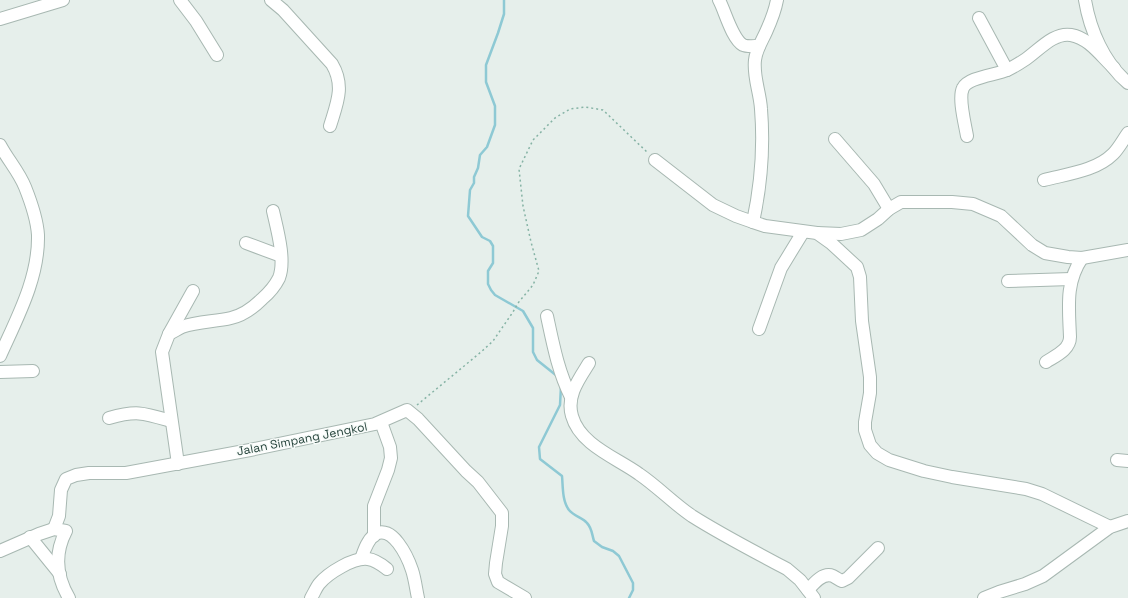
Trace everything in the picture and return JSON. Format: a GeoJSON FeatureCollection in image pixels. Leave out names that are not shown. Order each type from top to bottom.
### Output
{"type":"FeatureCollection","features":[{"type":"Feature","properties":{"kind":"street"},"geometry":{"type":"LineString","coordinates":[[0,19],[63,0]]}},
{"type":"Feature","properties":{"kind":"street"},"geometry":{"type":"LineString","coordinates":[[180,0],[196,21],[217,55]]}},
{"type":"Feature","properties":{"kind":"street"},"geometry":{"type":"LineString","coordinates":[[271,0],[296,24],[332,64],[336,71],[339,79],[339,98],[330,126]]}},
{"type":"Feature","properties":{"kind":"street"},"geometry":{"type":"LineString","coordinates":[[719,0],[737,40],[743,45],[759,46]]}},
{"type":"Feature","properties":{"kind":"street"},"geometry":{"type":"LineString","coordinates":[[753,222],[760,183],[762,136],[761,107],[755,60],[759,46],[771,21],[777,0]]}},
{"type":"Feature","properties":{"kind":"street"},"geometry":{"type":"LineString","coordinates":[[1085,0],[1091,26],[1098,43],[1114,68]]}},
{"type":"Feature","properties":{"kind":"street"},"geometry":{"type":"LineString","coordinates":[[979,18],[1007,70]]}},
{"type":"Feature","properties":{"kind":"street"},"geometry":{"type":"LineString","coordinates":[[967,136],[962,100],[962,89],[964,85],[972,80],[1007,70],[1025,60],[1056,38],[1066,35],[1078,37],[1084,40],[1128,83]]}},
{"type":"Feature","properties":{"kind":"street"},"geometry":{"type":"LineString","coordinates":[[1044,180],[1090,168],[1099,164],[1113,154],[1128,133]]}},
{"type":"Feature","properties":{"kind":"street"},"geometry":{"type":"LineString","coordinates":[[835,139],[871,180],[889,209]]}},
{"type":"Feature","properties":{"kind":"street"},"geometry":{"type":"LineString","coordinates":[[0,356],[30,284],[35,264],[38,234],[36,219],[25,186],[1,149]]}},
{"type":"Feature","properties":{"kind":"street"},"geometry":{"type":"LineString","coordinates":[[654,160],[713,205],[736,216],[765,226],[803,232],[850,233],[861,230],[898,203],[952,202],[973,204],[1000,216],[1039,251],[1056,256],[1082,258],[1128,250]]}},
{"type":"Feature","properties":{"kind":"street"},"geometry":{"type":"LineString","coordinates":[[169,334],[182,327],[238,316],[255,307],[273,288],[282,268],[273,211]]}},
{"type":"Feature","properties":{"kind":"street"},"geometry":{"type":"LineString","coordinates":[[759,329],[781,268],[803,232]]}},
{"type":"Feature","properties":{"kind":"street"},"geometry":{"type":"LineString","coordinates":[[817,233],[831,243],[852,262],[859,272],[862,321],[870,377],[870,393],[865,430],[873,450],[889,460],[924,471],[1011,486],[1042,494],[1110,527]]}},
{"type":"Feature","properties":{"kind":"street"},"geometry":{"type":"LineString","coordinates":[[246,243],[281,256]]}},
{"type":"Feature","properties":{"kind":"street"},"geometry":{"type":"LineString","coordinates":[[1046,362],[1069,345],[1069,293],[1071,279],[1082,258]]}},
{"type":"Feature","properties":{"kind":"street"},"geometry":{"type":"LineString","coordinates":[[1008,281],[1071,279]]}},
{"type":"Feature","properties":{"kind":"street"},"geometry":{"type":"LineString","coordinates":[[178,464],[162,352],[169,334],[193,291]]}},
{"type":"Feature","properties":{"kind":"street"},"geometry":{"type":"LineString","coordinates":[[547,316],[558,364],[563,380],[571,396]]}},
{"type":"Feature","properties":{"kind":"street"},"geometry":{"type":"LineString","coordinates":[[589,363],[571,396],[570,410],[575,424],[584,435],[594,444],[648,480],[671,501],[692,516],[787,569],[800,580],[811,594]]}},
{"type":"Feature","properties":{"kind":"street"},"geometry":{"type":"LineString","coordinates":[[0,372],[33,371]]}},
{"type":"Feature","properties":{"kind":"street"},"geometry":{"type":"LineString","coordinates":[[407,410],[418,419],[478,482],[502,513],[502,526],[495,574],[498,582],[520,597]]}},
{"type":"Feature","properties":{"kind":"street","name":"Jalan Simpang Jengkol"},"geometry":{"type":"LineString","coordinates":[[54,529],[59,516],[61,490],[66,479],[89,473],[126,473],[178,464],[375,424],[407,410]]}},
{"type":"Feature","properties":{"kind":"street"},"geometry":{"type":"LineString","coordinates":[[109,418],[129,413],[142,412],[171,421]]}},
{"type":"Feature","properties":{"kind":"street"},"geometry":{"type":"LineString","coordinates":[[374,536],[374,506],[391,458],[390,447],[381,422]]}},
{"type":"Feature","properties":{"kind":"street"},"geometry":{"type":"LineString","coordinates":[[984,598],[1025,584],[1043,576],[1110,527],[1128,521]]}},
{"type":"Feature","properties":{"kind":"street"},"geometry":{"type":"LineString","coordinates":[[0,551],[30,537],[54,529],[66,531],[60,542],[58,554],[60,574],[64,589],[69,598]]}},
{"type":"Feature","properties":{"kind":"street"},"geometry":{"type":"LineString","coordinates":[[361,559],[365,548],[374,536],[385,532],[391,535],[409,561],[418,598]]}},
{"type":"Feature","properties":{"kind":"street"},"geometry":{"type":"LineString","coordinates":[[30,537],[60,574]]}},
{"type":"Feature","properties":{"kind":"street"},"geometry":{"type":"LineString","coordinates":[[811,594],[816,581],[826,576],[833,576],[842,581],[848,578],[878,548]]}},
{"type":"Feature","properties":{"kind":"street"},"geometry":{"type":"LineString","coordinates":[[311,598],[319,584],[325,578],[344,566],[361,559],[375,561],[387,569]]}},
{"type":"Feature","properties":{"kind":"path"},"geometry":{"type":"LineString","coordinates":[[407,410],[414,407],[482,352],[493,341],[518,303],[533,285],[539,271],[523,206],[519,169],[533,140],[555,118],[570,109],[585,107],[603,110],[654,160]]}},
{"type":"Feature","properties":{"kind":"waterway"},"geometry":{"type":"LineString","coordinates":[[504,0],[504,14],[486,65],[486,82],[495,106],[495,125],[487,147],[480,155],[478,168],[474,177],[474,183],[470,190],[468,216],[482,237],[490,241],[493,246],[493,263],[488,271],[488,284],[491,290],[495,295],[523,311],[533,328],[533,352],[537,360],[557,376]]}},
{"type":"Feature","properties":{"kind":"waterway"},"geometry":{"type":"LineString","coordinates":[[561,386],[560,405],[539,447],[540,459],[562,476],[565,502],[571,512],[589,525],[594,541],[602,547],[613,551],[619,556],[633,583],[633,590],[629,598]]}}]}
